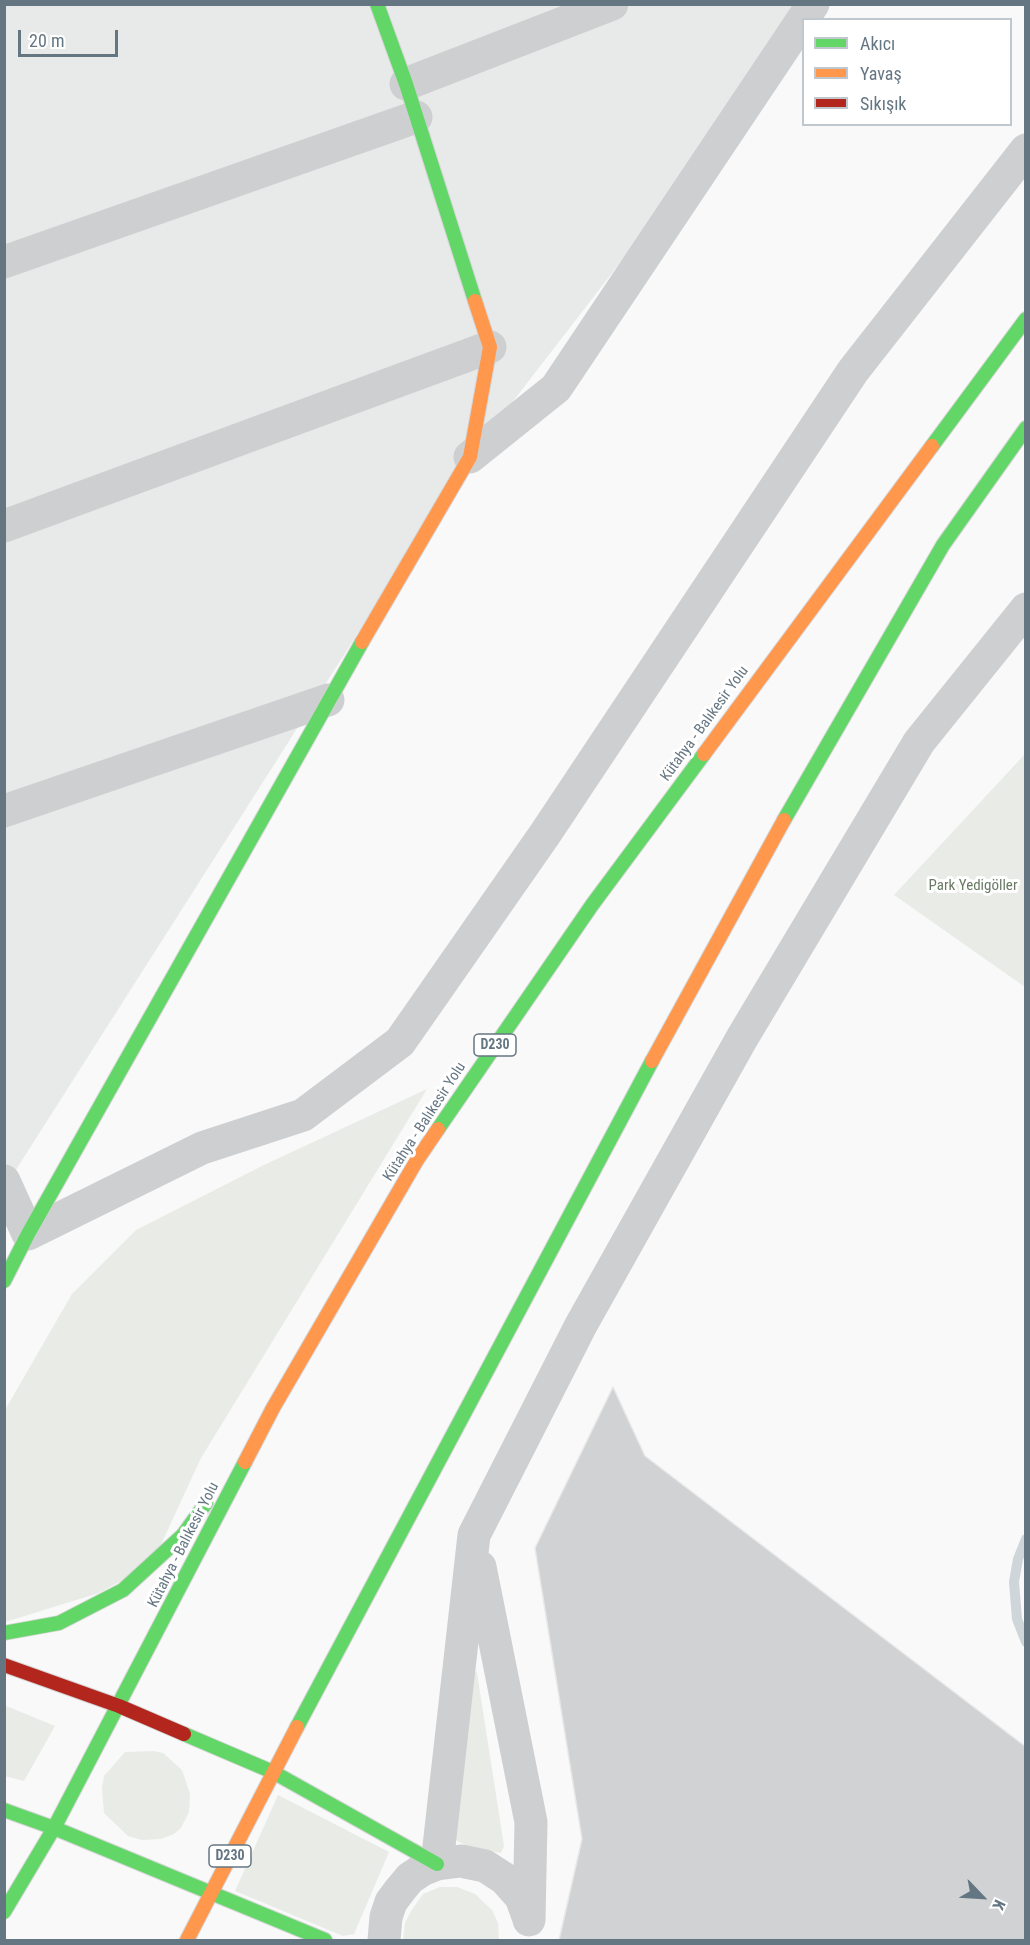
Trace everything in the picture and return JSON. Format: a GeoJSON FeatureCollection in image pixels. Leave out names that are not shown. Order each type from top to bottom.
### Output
{"type":"FeatureCollection","features":[{"type":"Feature","properties":{"kind":"main road"},"geometry":{"type":"LineString","coordinates":[[4,1281],[28,1234],[328,700],[470,457],[490,347],[406,84],[376,4]]}},
{"type":"Feature","properties":{"kind":"main road","name":"Kütahya - Balıkesir Yolu"},"geometry":{"type":"LineString","coordinates":[[4,1912],[54,1828],[273,1408],[417,1160],[572,935],[1026,319]]}},
{"type":"Feature","properties":{"kind":"main road","name":"D230"},"geometry":{"type":"LineString","coordinates":[[187,1941],[273,1772],[599,1158],[785,819],[943,545],[1026,428]]}},
{"type":"Feature","properties":{"kind":"main road"},"geometry":{"type":"LineString","coordinates":[[4,1633],[59,1623],[123,1590],[183,1535],[273,1408]]}},
{"type":"Feature","properties":{"kind":"main road"},"geometry":{"type":"LineString","coordinates":[[4,1665],[119,1706],[273,1772],[437,1864]]}},
{"type":"Feature","properties":{"kind":"main road"},"geometry":{"type":"LineString","coordinates":[[4,1810],[54,1828],[325,1941]]}},
{"type":"Feature","properties":{"kind":"street"},"geometry":{"type":"LineString","coordinates":[[406,84],[612,4]]}},
{"type":"Feature","properties":{"kind":"street"},"geometry":{"type":"LineString","coordinates":[[804,18],[813,4]]}},
{"type":"Feature","properties":{"kind":"street"},"geometry":{"type":"LineString","coordinates":[[470,457],[556,388],[802,20]]}},
{"type":"Feature","properties":{"kind":"street"},"geometry":{"type":"LineString","coordinates":[[4,262],[416,117]]}},
{"type":"Feature","properties":{"kind":"street"},"geometry":{"type":"LineString","coordinates":[[4,1182],[28,1234],[202,1148],[303,1115],[400,1042],[552,824],[853,371],[1026,150]]}},
{"type":"Feature","properties":{"kind":"street"},"geometry":{"type":"LineString","coordinates":[[4,526],[490,347]]}},
{"type":"Feature","properties":{"kind":"street"},"geometry":{"type":"LineString","coordinates":[[437,1864],[474,1535],[581,1325],[742,1038],[919,742],[1026,609]]}},
{"type":"Feature","properties":{"kind":"street"},"geometry":{"type":"LineString","coordinates":[[4,811],[328,700]]}},
{"type":"Feature","properties":{"kind":"street"},"geometry":{"type":"LineString","coordinates":[[474,1535],[531,1822],[530,1930]]}},
{"type":"Feature","properties":{"kind":"street"},"geometry":{"type":"LineString","coordinates":[[384,1941],[386,1917],[391,1902],[410,1878],[437,1864],[461,1861],[484,1866],[505,1879],[520,1897],[530,1930]]}},
{"type":"Feature","properties":{"kind":"shaded area"},"geometry":{"type":"Polygon","coordinates":[[[5,5],[819,5],[809,18],[802,18],[802,27],[470,457],[5,1187],[5,5]]]}},
{"type":"Feature","properties":{"kind":"green space","name":"Park Yedigöller"},"geometry":{"type":"Polygon","coordinates":[[[1025,754],[1025,987],[894,895],[1025,754]]]}},
{"type":"Feature","properties":{"kind":"green space"},"geometry":{"type":"Polygon","coordinates":[[[427,1089],[201,1458],[152,1564],[99,1593],[5,1622],[5,1410],[72,1294],[136,1230],[264,1165],[427,1089]]]}},
{"type":"Feature","properties":{"kind":"green space"},"geometry":{"type":"Polygon","coordinates":[[[471,1665],[477,1673],[504,1846],[501,1853],[469,1847],[450,1837],[471,1665]]]}},
{"type":"Feature","properties":{"kind":"green space"},"geometry":{"type":"Polygon","coordinates":[[[4,1705],[55,1726],[24,1781],[5,1776],[4,1705]]]}},
{"type":"Feature","properties":{"kind":"green space"},"geometry":{"type":"Polygon","coordinates":[[[125,1752],[163,1753],[182,1770],[190,1794],[189,1812],[181,1828],[174,1834],[161,1839],[142,1840],[128,1836],[104,1813],[102,1788],[104,1776],[125,1752]]]}},
{"type":"Feature","properties":{"kind":"green space"},"geometry":{"type":"Polygon","coordinates":[[[278,1795],[389,1852],[354,1934],[343,1936],[235,1891],[278,1795]]]}},
{"type":"Feature","properties":{"kind":"green space"},"geometry":{"type":"Polygon","coordinates":[[[440,1887],[457,1887],[475,1894],[492,1910],[498,1923],[499,1940],[403,1940],[405,1923],[411,1911],[423,1894],[440,1887]]]}},
{"type":"Feature","properties":{"kind":"building"},"geometry":{"type":"Polygon","coordinates":[[[613,1387],[645,1456],[1026,1747],[1026,1940],[559,1940],[582,1839],[535,1548],[613,1387]]]}},
{"type":"Feature","properties":{"kind":"waterway"},"geometry":{"type":"LineString","coordinates":[[1026,1539],[1018,1559],[1014,1582],[1017,1619],[1026,1642]]}},
{"type":"Feature","properties":{"kind":"traffic: fast"},"geometry":{"type":"LineString","coordinates":[[377,4],[406,84],[475,301]]}},
{"type":"Feature","properties":{"kind":"traffic: fast"},"geometry":{"type":"LineString","coordinates":[[932,446],[1026,319]]}},
{"type":"Feature","properties":{"kind":"traffic: fast"},"geometry":{"type":"LineString","coordinates":[[784,820],[943,545],[1026,428]]}},
{"type":"Feature","properties":{"kind":"traffic: fast"},"geometry":{"type":"LineString","coordinates":[[4,1281],[28,1234],[362,642]]}},
{"type":"Feature","properties":{"kind":"traffic: fast"},"geometry":{"type":"LineString","coordinates":[[438,1129],[592,905],[704,754]]}},
{"type":"Feature","properties":{"kind":"traffic: fast"},"geometry":{"type":"LineString","coordinates":[[297,1727],[652,1061]]}},
{"type":"Feature","properties":{"kind":"traffic: fast"},"geometry":{"type":"LineString","coordinates":[[4,1912],[54,1828],[245,1462]]}},
{"type":"Feature","properties":{"kind":"traffic: fast"},"geometry":{"type":"LineString","coordinates":[[4,1633],[59,1623],[123,1590],[183,1535],[206,1503]]}},
{"type":"Feature","properties":{"kind":"traffic: fast"},"geometry":{"type":"LineString","coordinates":[[184,1734],[273,1772],[437,1864]]}},
{"type":"Feature","properties":{"kind":"traffic: fast"},"geometry":{"type":"LineString","coordinates":[[4,1810],[54,1828],[325,1940]]}},
{"type":"Feature","properties":{"kind":"traffic: slow"},"geometry":{"type":"LineString","coordinates":[[362,642],[470,457],[490,347],[475,301]]}},
{"type":"Feature","properties":{"kind":"traffic: slow"},"geometry":{"type":"LineString","coordinates":[[704,754],[932,446]]}},
{"type":"Feature","properties":{"kind":"traffic: slow"},"geometry":{"type":"LineString","coordinates":[[652,1061],[784,820]]}},
{"type":"Feature","properties":{"kind":"traffic: slow"},"geometry":{"type":"LineString","coordinates":[[245,1462],[273,1408],[417,1160],[438,1129]]}},
{"type":"Feature","properties":{"kind":"traffic: slow"},"geometry":{"type":"LineString","coordinates":[[187,1940],[297,1727]]}},
{"type":"Feature","properties":{"kind":"traffic: jam"},"geometry":{"type":"LineString","coordinates":[[4,1665],[119,1706],[184,1734]]}}]}
